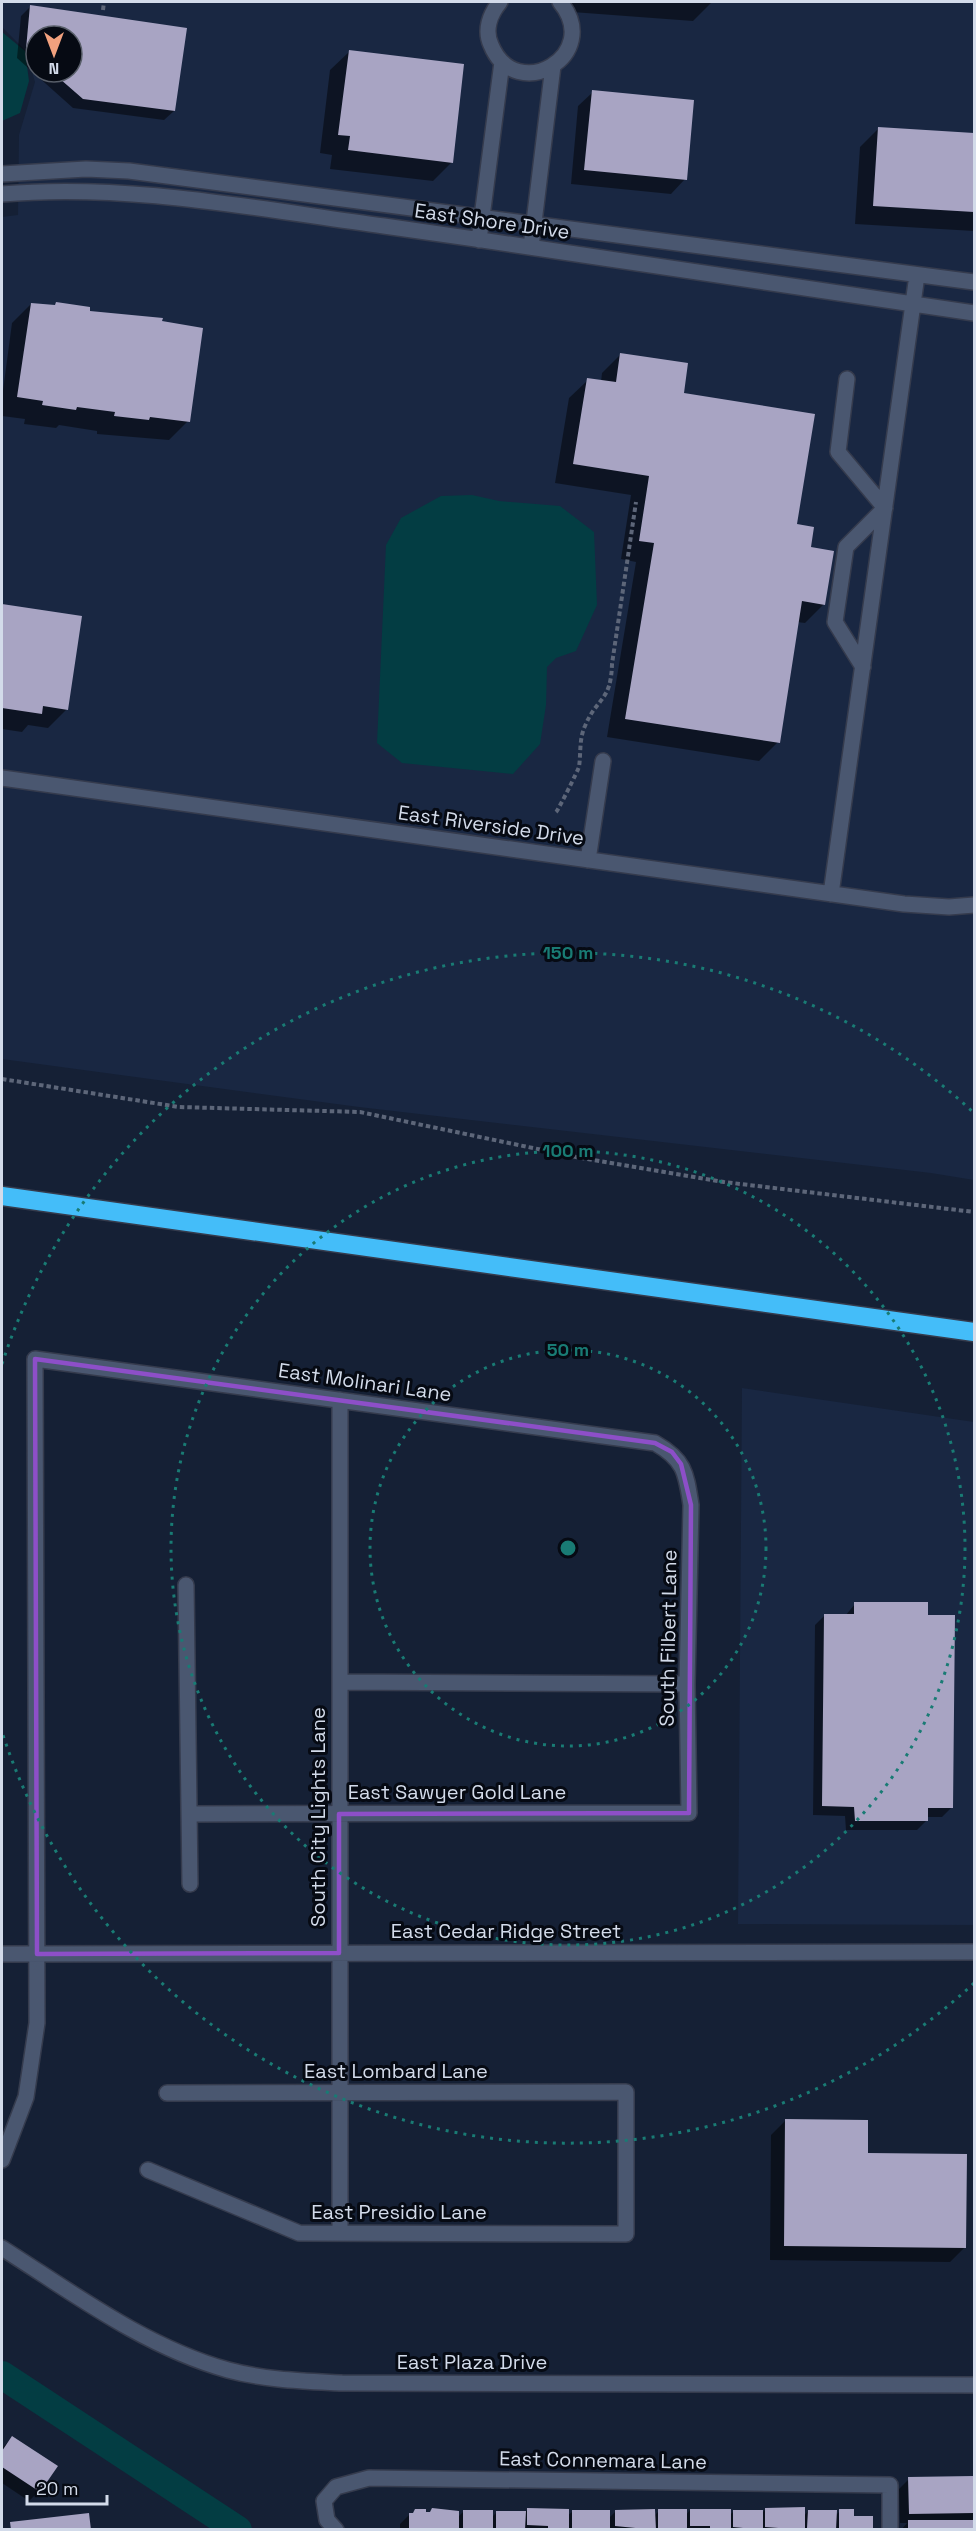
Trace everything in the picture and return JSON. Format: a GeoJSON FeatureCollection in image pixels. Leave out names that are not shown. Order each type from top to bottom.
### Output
{"type":"FeatureCollection","features":[{"type":"Feature","properties":{"kind":"highway"},"geometry":{"type":"LineString","coordinates":[[2,1196],[975,1332]]}},
{"type":"Feature","properties":{"kind":"street"},"geometry":{"type":"LineString","coordinates":[[500,2],[491,14],[488,27],[489,40],[494,52],[502,62],[513,70],[527,73],[541,72],[563,58],[572,35],[567,9],[560,2]]}},
{"type":"Feature","properties":{"kind":"street"},"geometry":{"type":"LineString","coordinates":[[478,240],[502,62]]}},
{"type":"Feature","properties":{"kind":"street"},"geometry":{"type":"LineString","coordinates":[[531,247],[553,66]]}},
{"type":"Feature","properties":{"kind":"street","name":"East Shore Drive"},"geometry":{"type":"LineString","coordinates":[[2,174],[86,169],[129,171],[975,282]]}},
{"type":"Feature","properties":{"kind":"street","name":"East Shore Drive"},"geometry":{"type":"LineString","coordinates":[[2,194],[47,190],[128,192],[531,247],[975,313]]}},
{"type":"Feature","properties":{"kind":"street"},"geometry":{"type":"LineString","coordinates":[[831,894],[914,303],[916,275]]}},
{"type":"Feature","properties":{"kind":"street"},"geometry":{"type":"LineString","coordinates":[[847,379],[838,452],[885,508]]}},
{"type":"Feature","properties":{"kind":"street"},"geometry":{"type":"LineString","coordinates":[[863,667],[835,622],[846,547],[885,508]]}},
{"type":"Feature","properties":{"kind":"street"},"geometry":{"type":"LineString","coordinates":[[588,860],[603,761]]}},
{"type":"Feature","properties":{"kind":"street","name":"East Riverside Drive"},"geometry":{"type":"LineString","coordinates":[[2,778],[904,904],[950,907],[975,905]]}},
{"type":"Feature","properties":{"kind":"street","name":"East Molinari Lane"},"geometry":{"type":"LineString","coordinates":[[37,1954],[34,1359],[656,1443],[672,1452],[681,1464]]}},
{"type":"Feature","properties":{"kind":"street","name":"South City Lights Lane"},"geometry":{"type":"LineString","coordinates":[[340,1400],[340,2233]]}},
{"type":"Feature","properties":{"kind":"street","name":"South Filbert Lane"},"geometry":{"type":"LineString","coordinates":[[681,1464],[691,1505],[687,1684],[689,1813]]}},
{"type":"Feature","properties":{"kind":"street"},"geometry":{"type":"LineString","coordinates":[[186,1585],[190,1884]]}},
{"type":"Feature","properties":{"kind":"street"},"geometry":{"type":"LineString","coordinates":[[340,1682],[687,1684]]}},
{"type":"Feature","properties":{"kind":"street","name":"East Sawyer Gold Lane"},"geometry":{"type":"LineString","coordinates":[[189,1814],[689,1813]]}},
{"type":"Feature","properties":{"kind":"street","name":"East Cedar Ridge Street"},"geometry":{"type":"LineString","coordinates":[[2,1954],[975,1952]]}},
{"type":"Feature","properties":{"kind":"street"},"geometry":{"type":"LineString","coordinates":[[2,2160],[26,2097],[37,2023],[37,1954]]}},
{"type":"Feature","properties":{"kind":"street","name":"East Lombard Lane"},"geometry":{"type":"LineString","coordinates":[[167,2093],[626,2092],[626,2234]]}},
{"type":"Feature","properties":{"kind":"street","name":"East Presidio Lane"},"geometry":{"type":"LineString","coordinates":[[148,2170],[299,2233],[626,2234]]}},
{"type":"Feature","properties":{"kind":"street","name":"East Plaza Drive"},"geometry":{"type":"LineString","coordinates":[[2,2248],[126,2327],[180,2353],[228,2370],[285,2380],[354,2383],[975,2385]]}},
{"type":"Feature","properties":{"kind":"street","name":"East Connemara Lane"},"geometry":{"type":"LineString","coordinates":[[336,2529],[327,2520],[324,2501],[336,2487],[369,2478],[890,2485],[890,2529]]}},
{"type":"Feature","properties":{"kind":"path"},"geometry":{"type":"LineString","coordinates":[[103,10],[104,2]]}},
{"type":"Feature","properties":{"kind":"path"},"geometry":{"type":"LineString","coordinates":[[556,812],[563,804],[566,790],[579,770],[585,724],[611,685],[612,664],[636,502]]}},
{"type":"Feature","properties":{"kind":"path"},"geometry":{"type":"LineString","coordinates":[[2,1079],[179,1107],[360,1112],[576,1157],[724,1182],[975,1212]]}},
{"type":"Feature","properties":{"kind":"highlighted area"},"geometry":{"type":"Polygon","coordinates":[[[35,1359],[655,1443],[672,1452],[681,1464],[691,1505],[689,1813],[339,1814],[339,1953],[37,1954],[35,1359]]]}},
{"type":"Feature","properties":{"kind":"shaded area"},"geometry":{"type":"Polygon","coordinates":[[[2,2],[974,2],[974,1180],[931,1173],[359,1107],[2,1059],[2,217],[18,215],[19,135],[34,84],[84,84],[84,24],[24,24],[24,49],[2,27],[2,2]]]}},
{"type":"Feature","properties":{"kind":"shaded area"},"geometry":{"type":"Polygon","coordinates":[[[2,32],[24,50],[24,84],[28,84],[20,113],[2,121],[2,32]]]}},
{"type":"Feature","properties":{"kind":"shaded area"},"geometry":{"type":"Polygon","coordinates":[[[472,495],[499,501],[560,506],[594,532],[597,605],[576,651],[556,658],[547,667],[546,705],[540,744],[513,774],[402,763],[377,743],[386,545],[401,518],[441,496],[472,495]]]}},
{"type":"Feature","properties":{"kind":"shaded area"},"geometry":{"type":"Polygon","coordinates":[[[742,1388],[974,1422],[974,1925],[738,1924],[742,1388]]]}},
{"type":"Feature","properties":{"kind":"building"},"geometry":{"type":"Polygon","coordinates":[[[30,5],[187,28],[175,111],[83,99],[66,84],[84,84],[84,24],[28,24],[30,5]]]}},
{"type":"Feature","properties":{"kind":"building"},"geometry":{"type":"Polygon","coordinates":[[[349,50],[464,64],[453,163],[348,150],[350,136],[338,135],[349,50]]]}},
{"type":"Feature","properties":{"kind":"building"},"geometry":{"type":"Polygon","coordinates":[[[592,90],[694,100],[687,180],[584,170],[592,90]]]}},
{"type":"Feature","properties":{"kind":"building"},"geometry":{"type":"Polygon","coordinates":[[[878,127],[974,133],[974,212],[873,206],[878,127]]]}},
{"type":"Feature","properties":{"kind":"building"},"geometry":{"type":"Polygon","coordinates":[[[56,302],[90,307],[90,311],[163,318],[162,321],[203,328],[190,422],[150,417],[149,420],[114,416],[115,412],[42,405],[43,401],[17,397],[31,303],[55,305],[56,302]]]}},
{"type":"Feature","properties":{"kind":"building"},"geometry":{"type":"Polygon","coordinates":[[[620,353],[688,363],[684,393],[815,414],[797,524],[814,527],[811,547],[834,551],[825,605],[802,601],[780,743],[625,719],[654,543],[639,541],[649,476],[573,464],[587,378],[616,382],[620,353]]]}},
{"type":"Feature","properties":{"kind":"building"},"geometry":{"type":"Polygon","coordinates":[[[2,604],[82,616],[68,710],[43,706],[42,714],[2,708],[2,604]]]}},
{"type":"Feature","properties":{"kind":"building"},"geometry":{"type":"Polygon","coordinates":[[[854,1602],[928,1602],[928,1615],[955,1615],[953,1808],[928,1808],[928,1821],[855,1821],[854,1807],[822,1806],[824,1614],[854,1614],[854,1602]]]}},
{"type":"Feature","properties":{"kind":"building"},"geometry":{"type":"Polygon","coordinates":[[[785,2119],[868,2120],[868,2153],[967,2154],[966,2248],[784,2246],[785,2119]]]}},
{"type":"Feature","properties":{"kind":"building"},"geometry":{"type":"Polygon","coordinates":[[[12,2436],[58,2466],[40,2492],[2,2467],[2,2451],[12,2436]]]}},
{"type":"Feature","properties":{"kind":"building"},"geometry":{"type":"Polygon","coordinates":[[[974,2476],[974,2513],[909,2514],[908,2477],[974,2476]]]}},
{"type":"Feature","properties":{"kind":"building"},"geometry":{"type":"Polygon","coordinates":[[[805,2507],[805,2530],[765,2527],[765,2508],[805,2507]]]}},
{"type":"Feature","properties":{"kind":"building"},"geometry":{"type":"Polygon","coordinates":[[[432,2508],[459,2511],[459,2530],[409,2530],[409,2513],[413,2513],[415,2509],[426,2509],[426,2512],[430,2512],[432,2508]]]}},
{"type":"Feature","properties":{"kind":"building"},"geometry":{"type":"Polygon","coordinates":[[[527,2508],[569,2509],[569,2530],[548,2530],[548,2526],[527,2525],[527,2508]]]}},
{"type":"Feature","properties":{"kind":"building"},"geometry":{"type":"Polygon","coordinates":[[[655,2509],[656,2530],[615,2526],[615,2510],[655,2509]]]}},
{"type":"Feature","properties":{"kind":"building"},"geometry":{"type":"Polygon","coordinates":[[[658,2509],[687,2509],[687,2530],[658,2529],[658,2509]]]}},
{"type":"Feature","properties":{"kind":"building"},"geometry":{"type":"Polygon","coordinates":[[[690,2509],[731,2509],[731,2530],[710,2530],[710,2526],[690,2526],[690,2509]]]}},
{"type":"Feature","properties":{"kind":"building"},"geometry":{"type":"Polygon","coordinates":[[[839,2509],[854,2509],[854,2516],[873,2516],[873,2530],[839,2530],[839,2509]]]}},
{"type":"Feature","properties":{"kind":"building"},"geometry":{"type":"Polygon","coordinates":[[[463,2510],[493,2510],[493,2530],[463,2529],[463,2510]]]}},
{"type":"Feature","properties":{"kind":"building"},"geometry":{"type":"Polygon","coordinates":[[[572,2510],[610,2510],[610,2530],[572,2529],[572,2510]]]}},
{"type":"Feature","properties":{"kind":"building"},"geometry":{"type":"Polygon","coordinates":[[[733,2510],[763,2510],[763,2530],[733,2527],[733,2510]]]}},
{"type":"Feature","properties":{"kind":"building"},"geometry":{"type":"Polygon","coordinates":[[[808,2510],[837,2510],[836,2530],[807,2528],[808,2510]]]}},
{"type":"Feature","properties":{"kind":"building"},"geometry":{"type":"Polygon","coordinates":[[[496,2511],[526,2511],[525,2530],[496,2528],[496,2511]]]}},
{"type":"Feature","properties":{"kind":"building"},"geometry":{"type":"Polygon","coordinates":[[[89,2513],[91,2530],[11,2530],[10,2522],[89,2513]]]}},
{"type":"Feature","properties":{"kind":"building"},"geometry":{"type":"Polygon","coordinates":[[[908,2520],[974,2520],[974,2530],[908,2530],[908,2520]]]}},
{"type":"Feature","properties":{"kind":"waterway"},"geometry":{"type":"LineString","coordinates":[[2,2375],[238,2530]]}}]}
